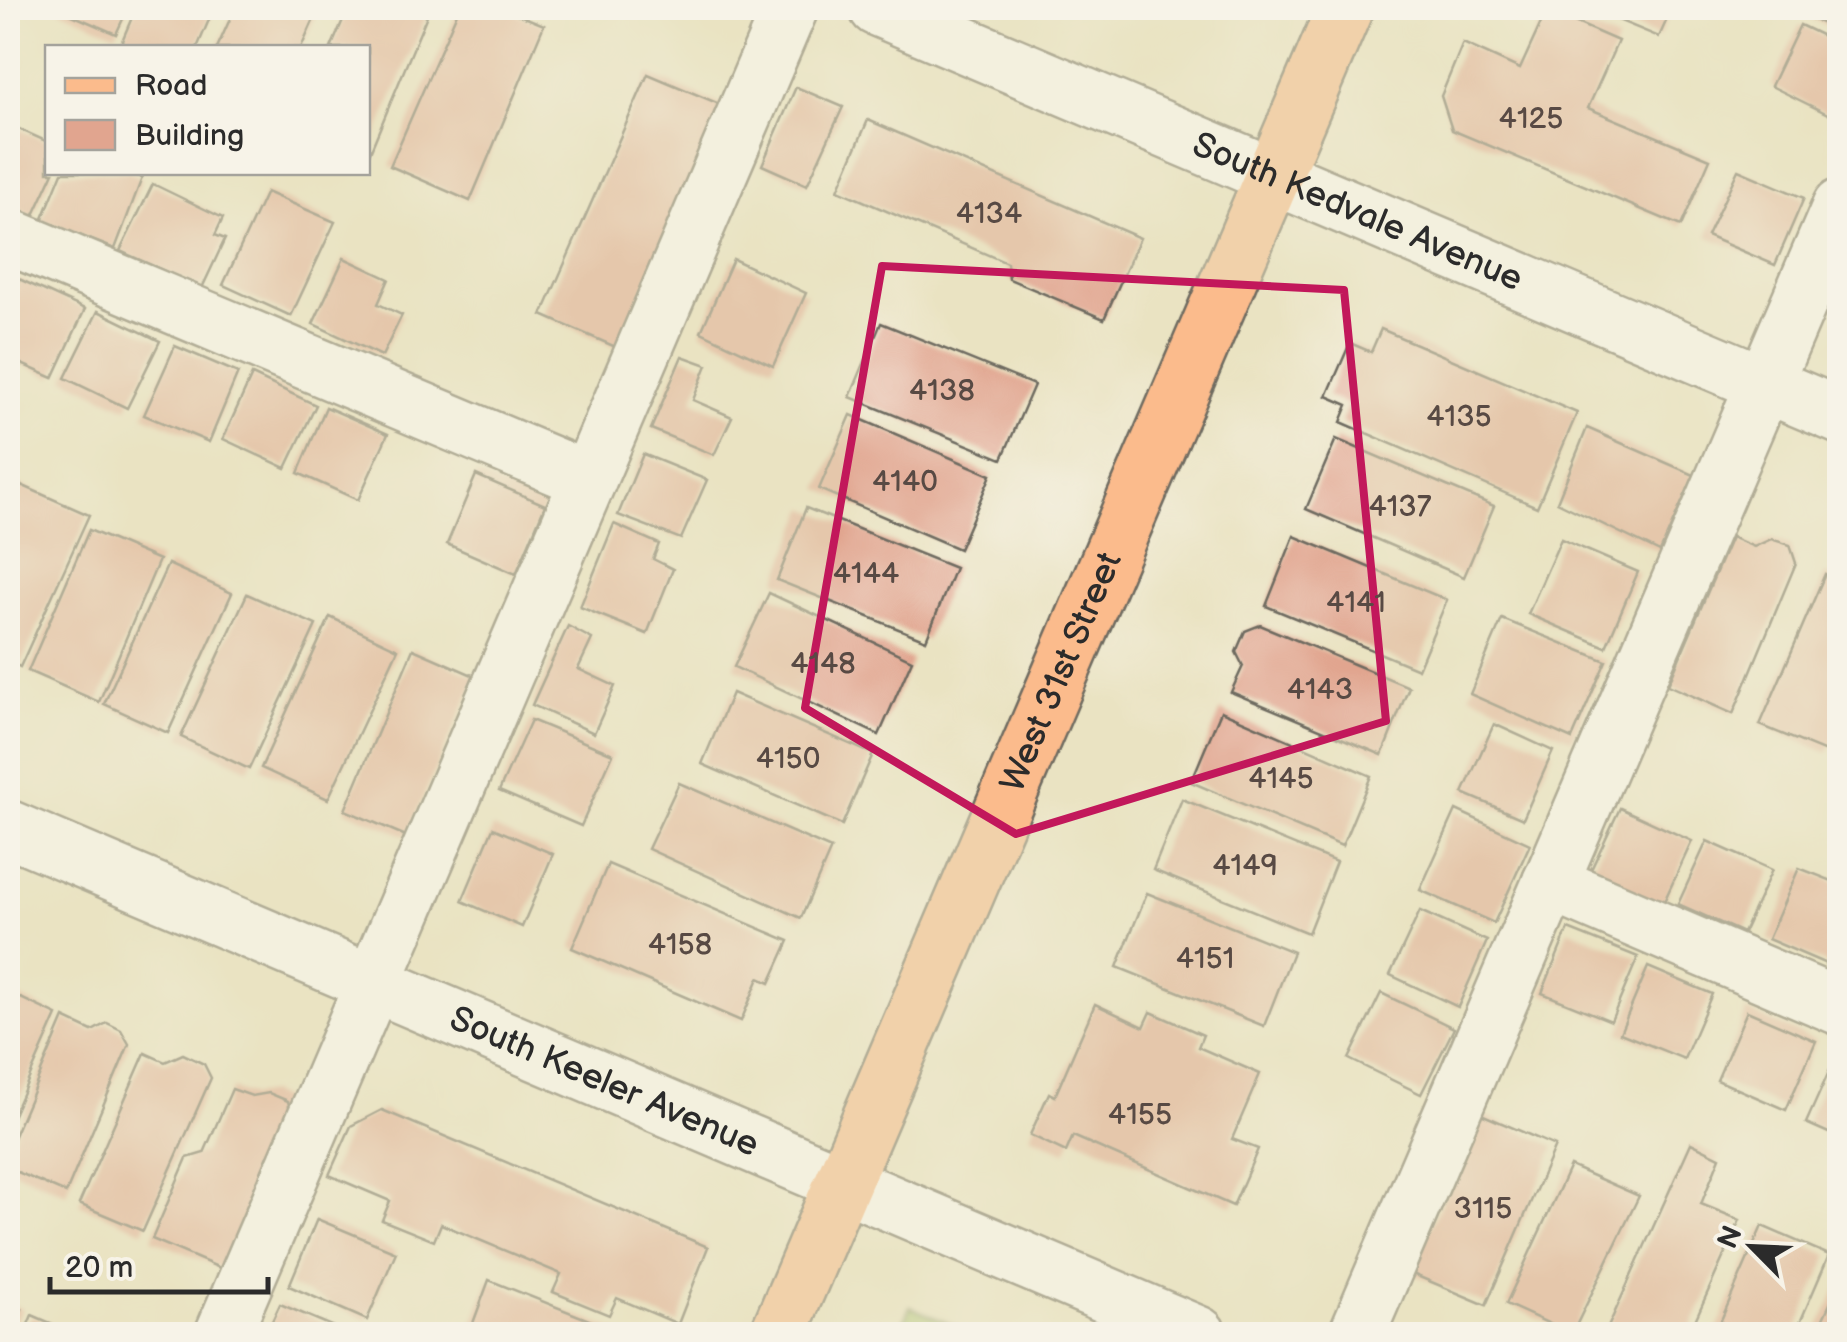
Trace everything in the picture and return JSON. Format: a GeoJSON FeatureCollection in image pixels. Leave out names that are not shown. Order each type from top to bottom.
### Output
{"type":"FeatureCollection","features":[{"type":"Feature","properties":{"kind":"main road","name":"West 31st Street"},"geometry":{"type":"LineString","coordinates":[[778,1334],[1345,8]]}},
{"type":"Feature","properties":{"kind":"street"},"geometry":{"type":"LineString","coordinates":[[223,1334],[790,8]]}},
{"type":"Feature","properties":{"kind":"street","name":"South Kedvale Avenue"},"geometry":{"type":"LineString","coordinates":[[876,8],[1840,416]]}},
{"type":"Feature","properties":{"kind":"street"},"geometry":{"type":"LineString","coordinates":[[1357,1334],[1840,206]]}},
{"type":"Feature","properties":{"kind":"street"},"geometry":{"type":"LineString","coordinates":[[8,236],[588,480]]}},
{"type":"Feature","properties":{"kind":"street","name":"South Keeler Avenue"},"geometry":{"type":"LineString","coordinates":[[8,828],[1198,1334]]}},
{"type":"Feature","properties":{"kind":"street"},"geometry":{"type":"LineString","coordinates":[[1550,883],[1840,1007]]}},
{"type":"Feature","properties":{"kind":"highlighted area"},"geometry":{"type":"Polygon","coordinates":[[[882,266],[1344,290],[1386,721],[1016,834],[805,708],[882,266]]]}},
{"type":"Feature","properties":{"kind":"green space"},"geometry":{"type":"Polygon","coordinates":[[[910,1307],[974,1334],[898,1334],[910,1307]]]}},
{"type":"Feature","properties":{"kind":"building"},"geometry":{"type":"Polygon","coordinates":[[[56,8],[128,8],[116,34],[56,8]]]}},
{"type":"Feature","properties":{"kind":"building"},"geometry":{"type":"Polygon","coordinates":[[[136,8],[214,8],[198,45],[120,45],[136,8]]]}},
{"type":"Feature","properties":{"kind":"building"},"geometry":{"type":"Polygon","coordinates":[[[235,8],[319,8],[302,45],[218,45],[235,8]]]}},
{"type":"Feature","properties":{"kind":"building"},"geometry":{"type":"Polygon","coordinates":[[[348,8],[430,8],[370,152],[370,45],[332,45],[348,8]]]}},
{"type":"Feature","properties":{"kind":"building"},"geometry":{"type":"Polygon","coordinates":[[[459,8],[502,8],[544,25],[470,201],[390,166],[459,8]]]}},
{"type":"Feature","properties":{"kind":"building"},"geometry":{"type":"Polygon","coordinates":[[[1589,8],[1672,8],[1659,37],[1589,8]]]}},
{"type":"Feature","properties":{"kind":"building"},"geometry":{"type":"Polygon","coordinates":[[[1840,8],[1840,31],[1793,11],[1840,8]]]}},
{"type":"Feature","properties":{"kind":"building"},"geometry":{"type":"Polygon","coordinates":[[[1547,10],[1618,41],[1588,108],[1710,159],[1681,226],[1452,130],[1441,96],[1463,43],[1520,69],[1547,10]]]}},
{"type":"Feature","properties":{"kind":"building"},"geometry":{"type":"Polygon","coordinates":[[[1800,25],[1840,44],[1840,120],[1771,86],[1800,25]]]}},
{"type":"Feature","properties":{"kind":"building"},"geometry":{"type":"Polygon","coordinates":[[[648,74],[724,106],[618,348],[542,315],[648,74]]]}},
{"type":"Feature","properties":{"kind":"building"},"geometry":{"type":"Polygon","coordinates":[[[796,87],[843,107],[807,185],[762,165],[796,87]]]}},
{"type":"Feature","properties":{"kind":"building"},"geometry":{"type":"Polygon","coordinates":[[[868,120],[1140,238],[1104,319],[1009,279],[1007,263],[838,190],[868,120]]]}},
{"type":"Feature","properties":{"kind":"building"},"geometry":{"type":"Polygon","coordinates":[[[8,124],[45,141],[45,175],[53,175],[33,217],[8,204],[8,124]]]}},
{"type":"Feature","properties":{"kind":"building"},"geometry":{"type":"Polygon","coordinates":[[[1738,170],[1804,198],[1775,265],[1707,236],[1738,170]]]}},
{"type":"Feature","properties":{"kind":"building"},"geometry":{"type":"Polygon","coordinates":[[[61,175],[142,178],[115,249],[42,221],[61,175]]]}},
{"type":"Feature","properties":{"kind":"building"},"geometry":{"type":"Polygon","coordinates":[[[153,184],[223,218],[215,235],[225,239],[202,288],[120,251],[153,184]]]}},
{"type":"Feature","properties":{"kind":"building"},"geometry":{"type":"Polygon","coordinates":[[[266,192],[335,222],[291,316],[223,285],[266,192]]]}},
{"type":"Feature","properties":{"kind":"building"},"geometry":{"type":"Polygon","coordinates":[[[344,258],[389,279],[378,304],[402,315],[382,356],[313,324],[344,258]]]}},
{"type":"Feature","properties":{"kind":"building"},"geometry":{"type":"Polygon","coordinates":[[[733,259],[806,293],[773,366],[701,332],[733,259]]]}},
{"type":"Feature","properties":{"kind":"building"},"geometry":{"type":"Polygon","coordinates":[[[19,279],[85,309],[53,378],[8,358],[8,304],[19,279]]]}},
{"type":"Feature","properties":{"kind":"building"},"geometry":{"type":"Polygon","coordinates":[[[98,311],[160,341],[127,408],[65,378],[98,311]]]}},
{"type":"Feature","properties":{"kind":"building"},"geometry":{"type":"Polygon","coordinates":[[[881,323],[1034,385],[1002,459],[850,397],[881,323]]]}},
{"type":"Feature","properties":{"kind":"building"},"geometry":{"type":"Polygon","coordinates":[[[1381,329],[1577,413],[1537,507],[1341,422],[1348,405],[1327,396],[1350,343],[1371,352],[1381,329]]]}},
{"type":"Feature","properties":{"kind":"building"},"geometry":{"type":"Polygon","coordinates":[[[175,346],[238,373],[209,442],[144,415],[175,346]]]}},
{"type":"Feature","properties":{"kind":"building"},"geometry":{"type":"Polygon","coordinates":[[[682,356],[707,365],[693,400],[732,417],[714,455],[651,429],[682,356]]]}},
{"type":"Feature","properties":{"kind":"building"},"geometry":{"type":"Polygon","coordinates":[[[252,375],[316,405],[286,468],[223,439],[252,375]]]}},
{"type":"Feature","properties":{"kind":"building"},"geometry":{"type":"Polygon","coordinates":[[[326,407],[388,434],[358,500],[298,473],[326,407]]]}},
{"type":"Feature","properties":{"kind":"building"},"geometry":{"type":"Polygon","coordinates":[[[851,415],[991,475],[959,549],[819,489],[851,415]]]}},
{"type":"Feature","properties":{"kind":"building"},"geometry":{"type":"Polygon","coordinates":[[[1587,428],[1694,475],[1660,552],[1557,502],[1587,428]]]}},
{"type":"Feature","properties":{"kind":"building"},"geometry":{"type":"Polygon","coordinates":[[[1336,439],[1494,506],[1464,577],[1306,509],[1336,439]]]}},
{"type":"Feature","properties":{"kind":"building"},"geometry":{"type":"Polygon","coordinates":[[[643,454],[707,480],[681,539],[618,515],[643,454]]]}},
{"type":"Feature","properties":{"kind":"building"},"geometry":{"type":"Polygon","coordinates":[[[476,475],[545,505],[516,574],[447,544],[476,475]]]}},
{"type":"Feature","properties":{"kind":"building"},"geometry":{"type":"Polygon","coordinates":[[[21,485],[89,515],[20,667],[8,661],[8,515],[21,485]]]}},
{"type":"Feature","properties":{"kind":"building"},"geometry":{"type":"Polygon","coordinates":[[[806,508],[955,568],[926,640],[777,580],[806,508]]]}},
{"type":"Feature","properties":{"kind":"building"},"geometry":{"type":"Polygon","coordinates":[[[614,524],[659,544],[653,559],[673,569],[647,634],[580,607],[614,524]]]}},
{"type":"Feature","properties":{"kind":"building"},"geometry":{"type":"Polygon","coordinates":[[[89,530],[159,560],[99,702],[28,671],[89,530]]]}},
{"type":"Feature","properties":{"kind":"building"},"geometry":{"type":"Polygon","coordinates":[[[1294,536],[1447,600],[1418,669],[1266,606],[1294,536]]]}},
{"type":"Feature","properties":{"kind":"building"},"geometry":{"type":"Polygon","coordinates":[[[1731,537],[1754,547],[1771,539],[1790,545],[1796,563],[1733,714],[1668,685],[1731,537]]]}},
{"type":"Feature","properties":{"kind":"building"},"geometry":{"type":"Polygon","coordinates":[[[1561,539],[1638,572],[1606,647],[1528,614],[1561,539]]]}},
{"type":"Feature","properties":{"kind":"building"},"geometry":{"type":"Polygon","coordinates":[[[168,564],[232,593],[168,733],[104,704],[168,564]]]}},
{"type":"Feature","properties":{"kind":"building"},"geometry":{"type":"Polygon","coordinates":[[[1825,574],[1840,581],[1840,727],[1828,753],[1760,725],[1825,574]]]}},
{"type":"Feature","properties":{"kind":"building"},"geometry":{"type":"Polygon","coordinates":[[[769,593],[912,660],[879,735],[734,667],[769,593]]]}},
{"type":"Feature","properties":{"kind":"building"},"geometry":{"type":"Polygon","coordinates":[[[247,594],[316,625],[249,769],[181,737],[247,594]]]}},
{"type":"Feature","properties":{"kind":"building"},"geometry":{"type":"Polygon","coordinates":[[[330,617],[398,649],[328,799],[261,768],[330,617]]]}},
{"type":"Feature","properties":{"kind":"building"},"geometry":{"type":"Polygon","coordinates":[[[1502,619],[1606,661],[1572,739],[1470,694],[1502,619]]]}},
{"type":"Feature","properties":{"kind":"building"},"geometry":{"type":"Polygon","coordinates":[[[1260,625],[1409,687],[1382,755],[1231,692],[1243,666],[1236,652],[1245,631],[1260,625]]]}},
{"type":"Feature","properties":{"kind":"building"},"geometry":{"type":"Polygon","coordinates":[[[568,626],[592,639],[578,669],[615,686],[594,733],[532,705],[568,626]]]}},
{"type":"Feature","properties":{"kind":"building"},"geometry":{"type":"Polygon","coordinates":[[[413,649],[477,677],[406,836],[345,810],[413,649]]]}},
{"type":"Feature","properties":{"kind":"building"},"geometry":{"type":"Polygon","coordinates":[[[732,693],[873,754],[842,825],[702,764],[732,693]]]}},
{"type":"Feature","properties":{"kind":"building"},"geometry":{"type":"Polygon","coordinates":[[[1221,711],[1371,776],[1342,846],[1191,782],[1221,711]]]}},
{"type":"Feature","properties":{"kind":"building"},"geometry":{"type":"Polygon","coordinates":[[[531,720],[613,754],[581,826],[499,791],[531,720]]]}},
{"type":"Feature","properties":{"kind":"building"},"geometry":{"type":"Polygon","coordinates":[[[1494,724],[1553,751],[1523,819],[1463,793],[1494,724]]]}},
{"type":"Feature","properties":{"kind":"building"},"geometry":{"type":"Polygon","coordinates":[[[679,783],[831,849],[801,918],[648,849],[679,783]]]}},
{"type":"Feature","properties":{"kind":"building"},"geometry":{"type":"Polygon","coordinates":[[[1182,799],[1336,862],[1308,933],[1153,870],[1182,799]]]}},
{"type":"Feature","properties":{"kind":"building"},"geometry":{"type":"Polygon","coordinates":[[[1620,808],[1692,841],[1661,908],[1589,874],[1620,808]]]}},
{"type":"Feature","properties":{"kind":"building"},"geometry":{"type":"Polygon","coordinates":[[[1456,810],[1530,844],[1494,923],[1420,890],[1456,810]]]}},
{"type":"Feature","properties":{"kind":"building"},"geometry":{"type":"Polygon","coordinates":[[[493,828],[553,854],[522,927],[462,901],[493,828]]]}},
{"type":"Feature","properties":{"kind":"building"},"geometry":{"type":"Polygon","coordinates":[[[1707,841],[1772,870],[1743,933],[1678,904],[1707,841]]]}},
{"type":"Feature","properties":{"kind":"building"},"geometry":{"type":"Polygon","coordinates":[[[608,864],[789,941],[770,983],[759,978],[741,1021],[572,948],[608,864]]]}},
{"type":"Feature","properties":{"kind":"building"},"geometry":{"type":"Polygon","coordinates":[[[1799,868],[1840,884],[1838,969],[1768,939],[1799,868]]]}},
{"type":"Feature","properties":{"kind":"building"},"geometry":{"type":"Polygon","coordinates":[[[1147,893],[1293,952],[1264,1026],[1117,967],[1147,893]]]}},
{"type":"Feature","properties":{"kind":"building"},"geometry":{"type":"Polygon","coordinates":[[[1420,911],[1487,941],[1458,1007],[1390,975],[1420,911]]]}},
{"type":"Feature","properties":{"kind":"building"},"geometry":{"type":"Polygon","coordinates":[[[1568,929],[1638,957],[1611,1021],[1542,993],[1568,929]]]}},
{"type":"Feature","properties":{"kind":"building"},"geometry":{"type":"Polygon","coordinates":[[[1648,967],[1712,994],[1684,1059],[1620,1033],[1648,967]]]}},
{"type":"Feature","properties":{"kind":"building"},"geometry":{"type":"Polygon","coordinates":[[[8,992],[57,1015],[8,1126],[8,992]]]}},
{"type":"Feature","properties":{"kind":"building"},"geometry":{"type":"Polygon","coordinates":[[[1381,993],[1454,1028],[1421,1094],[1349,1059],[1381,993]]]}},
{"type":"Feature","properties":{"kind":"building"},"geometry":{"type":"Polygon","coordinates":[[[1095,1004],[1144,1027],[1151,1012],[1203,1035],[1198,1047],[1260,1074],[1232,1139],[1258,1149],[1233,1206],[1073,1136],[1066,1152],[1030,1135],[1049,1093],[1055,1096],[1095,1004]]]}},
{"type":"Feature","properties":{"kind":"building"},"geometry":{"type":"Polygon","coordinates":[[[1747,1011],[1816,1041],[1786,1110],[1717,1080],[1747,1011]]]}},
{"type":"Feature","properties":{"kind":"building"},"geometry":{"type":"Polygon","coordinates":[[[64,1018],[92,1031],[107,1023],[121,1030],[129,1044],[66,1193],[8,1168],[8,1150],[64,1018]]]}},
{"type":"Feature","properties":{"kind":"building"},"geometry":{"type":"Polygon","coordinates":[[[1840,1047],[1840,1138],[1806,1123],[1840,1047]]]}},
{"type":"Feature","properties":{"kind":"building"},"geometry":{"type":"Polygon","coordinates":[[[145,1053],[165,1062],[183,1054],[204,1064],[211,1078],[143,1231],[79,1204],[145,1053]]]}},
{"type":"Feature","properties":{"kind":"building"},"geometry":{"type":"Polygon","coordinates":[[[232,1089],[252,1096],[269,1093],[288,1101],[292,1120],[227,1271],[152,1239],[187,1158],[204,1153],[232,1089]]]}},
{"type":"Feature","properties":{"kind":"building"},"geometry":{"type":"Polygon","coordinates":[[[382,1110],[708,1247],[678,1324],[617,1298],[609,1315],[553,1292],[561,1274],[441,1224],[434,1241],[382,1220],[390,1201],[329,1175],[351,1126],[382,1110]]]}},
{"type":"Feature","properties":{"kind":"building"},"geometry":{"type":"Polygon","coordinates":[[[1481,1114],[1555,1146],[1486,1305],[1410,1273],[1481,1114]]]}},
{"type":"Feature","properties":{"kind":"building"},"geometry":{"type":"Polygon","coordinates":[[[1691,1143],[1720,1157],[1701,1204],[1740,1220],[1689,1334],[1605,1334],[1691,1143]]]}},
{"type":"Feature","properties":{"kind":"building"},"geometry":{"type":"Polygon","coordinates":[[[1570,1166],[1639,1196],[1572,1334],[1506,1304],[1570,1166]]]}},
{"type":"Feature","properties":{"kind":"building"},"geometry":{"type":"Polygon","coordinates":[[[317,1219],[396,1252],[367,1320],[289,1286],[317,1219]]]}},
{"type":"Feature","properties":{"kind":"building"},"geometry":{"type":"Polygon","coordinates":[[[1762,1226],[1829,1255],[1795,1334],[1715,1334],[1762,1226]]]}},
{"type":"Feature","properties":{"kind":"building"},"geometry":{"type":"Polygon","coordinates":[[[489,1280],[624,1334],[469,1334],[489,1280]]]}},
{"type":"Feature","properties":{"kind":"building"},"geometry":{"type":"Polygon","coordinates":[[[1840,1282],[1840,1334],[1816,1334],[1840,1282]]]}},
{"type":"Feature","properties":{"kind":"building"},"geometry":{"type":"Polygon","coordinates":[[[8,1303],[22,1309],[9,1334],[8,1334],[8,1303]]]}},
{"type":"Feature","properties":{"kind":"building"},"geometry":{"type":"Polygon","coordinates":[[[280,1304],[351,1334],[266,1334],[280,1304]]]}},
{"type":"Feature","properties":{"kind":"building"},"geometry":{"type":"Polygon","coordinates":[[[32,1315],[76,1334],[24,1334],[32,1315]]]}}]}
